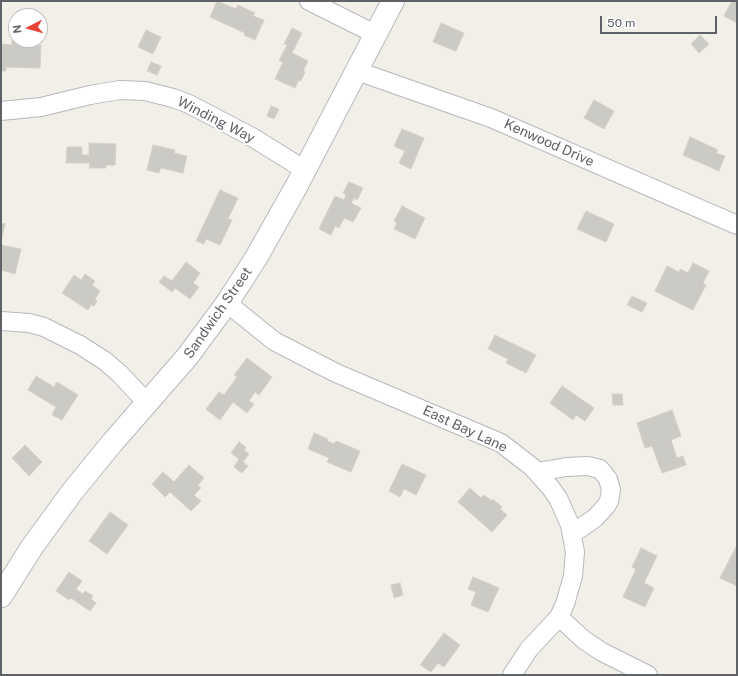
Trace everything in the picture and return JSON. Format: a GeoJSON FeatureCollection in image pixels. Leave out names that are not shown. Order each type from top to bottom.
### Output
{"type":"FeatureCollection","features":[{"type":"Feature","properties":{"kind":"street"},"geometry":{"type":"LineString","coordinates":[[309,1],[375,34]]}},
{"type":"Feature","properties":{"kind":"street","name":"Sandwich Street"},"geometry":{"type":"LineString","coordinates":[[1,596],[32,547],[64,502],[112,443],[187,357],[227,303],[266,240],[305,170],[393,1]]}},
{"type":"Feature","properties":{"kind":"street","name":"Kenwood Drive"},"geometry":{"type":"LineString","coordinates":[[357,71],[491,118],[737,225]]}},
{"type":"Feature","properties":{"kind":"street","name":"Winding Way"},"geometry":{"type":"LineString","coordinates":[[1,111],[41,107],[90,95],[120,90],[145,91],[174,98],[189,104],[252,137],[305,170]]}},
{"type":"Feature","properties":{"kind":"street","name":"East Bay Lane"},"geometry":{"type":"LineString","coordinates":[[227,303],[274,341],[336,373],[501,443],[522,458],[550,487],[565,511],[572,534],[575,552],[573,576],[565,604],[559,617],[529,649],[512,675]]}},
{"type":"Feature","properties":{"kind":"street"},"geometry":{"type":"LineString","coordinates":[[1,320],[29,323],[44,327],[80,345],[105,361],[148,403]]}},
{"type":"Feature","properties":{"kind":"street"},"geometry":{"type":"LineString","coordinates":[[537,472],[574,466],[588,466],[600,469],[608,479],[611,490],[609,501],[606,506],[596,518],[572,534]]}},
{"type":"Feature","properties":{"kind":"street"},"geometry":{"type":"LineString","coordinates":[[559,617],[584,640],[602,652],[648,675]]}},
{"type":"Feature","properties":{"kind":"building"},"geometry":{"type":"Polygon","coordinates":[[[217,1],[236,9],[238,5],[255,13],[253,16],[264,20],[255,40],[244,35],[245,33],[210,17],[217,1]]]}},
{"type":"Feature","properties":{"kind":"building"},"geometry":{"type":"Polygon","coordinates":[[[732,1],[737,3],[737,23],[724,16],[732,1]]]}},
{"type":"Feature","properties":{"kind":"building"},"geometry":{"type":"Polygon","coordinates":[[[441,23],[464,33],[456,51],[433,42],[441,23]]]}},
{"type":"Feature","properties":{"kind":"building"},"geometry":{"type":"Polygon","coordinates":[[[292,28],[302,33],[292,53],[308,61],[303,71],[305,72],[301,81],[299,80],[295,88],[275,79],[283,62],[279,61],[287,45],[284,44],[292,28]]]}},
{"type":"Feature","properties":{"kind":"building"},"geometry":{"type":"Polygon","coordinates":[[[146,30],[161,37],[153,54],[138,47],[146,30]]]}},
{"type":"Feature","properties":{"kind":"building"},"geometry":{"type":"Polygon","coordinates":[[[700,35],[709,44],[699,53],[691,44],[700,35]]]}},
{"type":"Feature","properties":{"kind":"building"},"geometry":{"type":"Polygon","coordinates":[[[1,44],[8,45],[8,48],[41,48],[40,68],[6,67],[6,71],[1,71],[1,44]]]}},
{"type":"Feature","properties":{"kind":"building"},"geometry":{"type":"Polygon","coordinates":[[[151,62],[161,66],[157,75],[147,71],[151,62]]]}},
{"type":"Feature","properties":{"kind":"building"},"geometry":{"type":"Polygon","coordinates":[[[594,100],[614,111],[604,129],[584,118],[594,100]]]}},
{"type":"Feature","properties":{"kind":"building"},"geometry":{"type":"Polygon","coordinates":[[[271,106],[279,109],[274,119],[267,116],[271,106]]]}},
{"type":"Feature","properties":{"kind":"building"},"geometry":{"type":"Polygon","coordinates":[[[402,129],[424,138],[411,169],[399,163],[405,151],[394,146],[402,129]]]}},
{"type":"Feature","properties":{"kind":"building"},"geometry":{"type":"Polygon","coordinates":[[[690,137],[718,150],[716,153],[725,156],[719,171],[683,155],[690,137]]]}},
{"type":"Feature","properties":{"kind":"building"},"geometry":{"type":"Polygon","coordinates":[[[89,143],[116,144],[115,165],[106,165],[106,168],[89,168],[90,163],[66,163],[67,147],[82,147],[82,155],[89,155],[89,143]]]}},
{"type":"Feature","properties":{"kind":"building"},"geometry":{"type":"Polygon","coordinates":[[[153,145],[175,150],[174,153],[187,156],[183,173],[161,168],[159,173],[147,170],[153,145]]]}},
{"type":"Feature","properties":{"kind":"building"},"geometry":{"type":"Polygon","coordinates":[[[349,182],[363,188],[357,200],[354,198],[351,203],[361,208],[353,222],[344,218],[339,228],[335,226],[331,235],[319,229],[335,196],[344,200],[346,195],[343,193],[349,182]]]}},
{"type":"Feature","properties":{"kind":"building"},"geometry":{"type":"Polygon","coordinates":[[[220,190],[238,198],[228,219],[232,220],[220,245],[206,239],[204,244],[196,241],[220,190]]]}},
{"type":"Feature","properties":{"kind":"building"},"geometry":{"type":"Polygon","coordinates":[[[402,206],[425,218],[415,239],[394,229],[397,223],[394,221],[402,206]]]}},
{"type":"Feature","properties":{"kind":"building"},"geometry":{"type":"Polygon","coordinates":[[[586,211],[614,224],[606,242],[577,229],[586,211]]]}},
{"type":"Feature","properties":{"kind":"building"},"geometry":{"type":"Polygon","coordinates":[[[1,223],[5,224],[1,242],[1,223]]]}},
{"type":"Feature","properties":{"kind":"building"},"geometry":{"type":"Polygon","coordinates":[[[1,245],[21,249],[15,274],[1,270],[1,245]]]}},
{"type":"Feature","properties":{"kind":"building"},"geometry":{"type":"Polygon","coordinates":[[[186,262],[200,273],[193,283],[199,287],[190,299],[175,288],[172,292],[159,282],[164,276],[172,281],[186,262]]]}},
{"type":"Feature","properties":{"kind":"building"},"geometry":{"type":"Polygon","coordinates":[[[693,263],[709,271],[703,283],[706,285],[693,310],[655,291],[667,266],[679,272],[680,269],[688,273],[693,263]]]}},
{"type":"Feature","properties":{"kind":"building"},"geometry":{"type":"Polygon","coordinates":[[[85,274],[95,281],[92,285],[100,291],[95,299],[97,301],[94,306],[91,305],[88,310],[62,293],[74,275],[81,280],[85,274]]]}},
{"type":"Feature","properties":{"kind":"building"},"geometry":{"type":"Polygon","coordinates":[[[632,296],[647,303],[642,312],[627,305],[632,296]]]}},
{"type":"Feature","properties":{"kind":"building"},"geometry":{"type":"Polygon","coordinates":[[[495,335],[536,355],[526,373],[506,363],[508,359],[488,349],[495,335]]]}},
{"type":"Feature","properties":{"kind":"building"},"geometry":{"type":"Polygon","coordinates":[[[247,358],[272,377],[259,395],[255,392],[249,401],[254,404],[247,413],[233,402],[220,420],[206,409],[219,392],[224,395],[237,377],[234,375],[247,358]]]}},
{"type":"Feature","properties":{"kind":"building"},"geometry":{"type":"Polygon","coordinates":[[[36,376],[54,387],[57,382],[78,395],[62,420],[52,415],[56,407],[28,390],[36,376]]]}},
{"type":"Feature","properties":{"kind":"building"},"geometry":{"type":"Polygon","coordinates":[[[562,386],[594,408],[585,421],[576,415],[573,420],[550,403],[562,386]]]}},
{"type":"Feature","properties":{"kind":"building"},"geometry":{"type":"Polygon","coordinates":[[[612,394],[622,394],[623,405],[613,405],[612,394]]]}},
{"type":"Feature","properties":{"kind":"building"},"geometry":{"type":"Polygon","coordinates":[[[672,410],[681,436],[671,440],[677,458],[683,456],[686,465],[662,473],[652,446],[645,448],[637,423],[672,410]]]}},
{"type":"Feature","properties":{"kind":"building"},"geometry":{"type":"Polygon","coordinates":[[[314,433],[328,439],[327,441],[334,444],[336,441],[360,451],[351,472],[327,462],[329,458],[308,449],[314,433]]]}},
{"type":"Feature","properties":{"kind":"building"},"geometry":{"type":"Polygon","coordinates":[[[239,442],[246,447],[244,450],[249,454],[243,462],[248,466],[242,473],[234,467],[239,459],[231,453],[239,442]]]}},
{"type":"Feature","properties":{"kind":"building"},"geometry":{"type":"Polygon","coordinates":[[[25,445],[42,462],[29,476],[12,458],[25,445]]]}},
{"type":"Feature","properties":{"kind":"building"},"geometry":{"type":"Polygon","coordinates":[[[402,464],[426,475],[416,495],[404,489],[400,497],[389,491],[402,464]]]}},
{"type":"Feature","properties":{"kind":"building"},"geometry":{"type":"Polygon","coordinates":[[[189,465],[204,478],[198,485],[201,488],[194,495],[201,501],[191,511],[170,492],[165,497],[152,484],[163,472],[174,482],[189,465]]]}},
{"type":"Feature","properties":{"kind":"building"},"geometry":{"type":"Polygon","coordinates":[[[470,488],[481,498],[484,495],[492,501],[493,499],[502,507],[500,509],[507,515],[492,532],[458,502],[470,488]]]}},
{"type":"Feature","properties":{"kind":"building"},"geometry":{"type":"Polygon","coordinates":[[[110,512],[128,525],[107,554],[89,541],[110,512]]]}},
{"type":"Feature","properties":{"kind":"building"},"geometry":{"type":"Polygon","coordinates":[[[736,547],[737,548],[737,586],[720,578],[736,547]]]}},
{"type":"Feature","properties":{"kind":"building"},"geometry":{"type":"Polygon","coordinates":[[[641,548],[657,556],[644,583],[654,588],[645,607],[623,597],[636,569],[632,567],[641,548]]]}},
{"type":"Feature","properties":{"kind":"building"},"geometry":{"type":"Polygon","coordinates":[[[69,572],[82,581],[76,589],[83,594],[85,591],[93,596],[91,599],[96,603],[90,611],[71,598],[69,600],[56,591],[69,572]]]}},
{"type":"Feature","properties":{"kind":"building"},"geometry":{"type":"Polygon","coordinates":[[[473,577],[499,588],[488,612],[471,605],[476,592],[468,589],[473,577]]]}},
{"type":"Feature","properties":{"kind":"building"},"geometry":{"type":"Polygon","coordinates":[[[400,583],[403,595],[394,598],[391,585],[400,583]]]}},
{"type":"Feature","properties":{"kind":"building"},"geometry":{"type":"Polygon","coordinates":[[[444,633],[460,645],[444,667],[438,663],[431,672],[420,665],[444,633]]]}}]}
